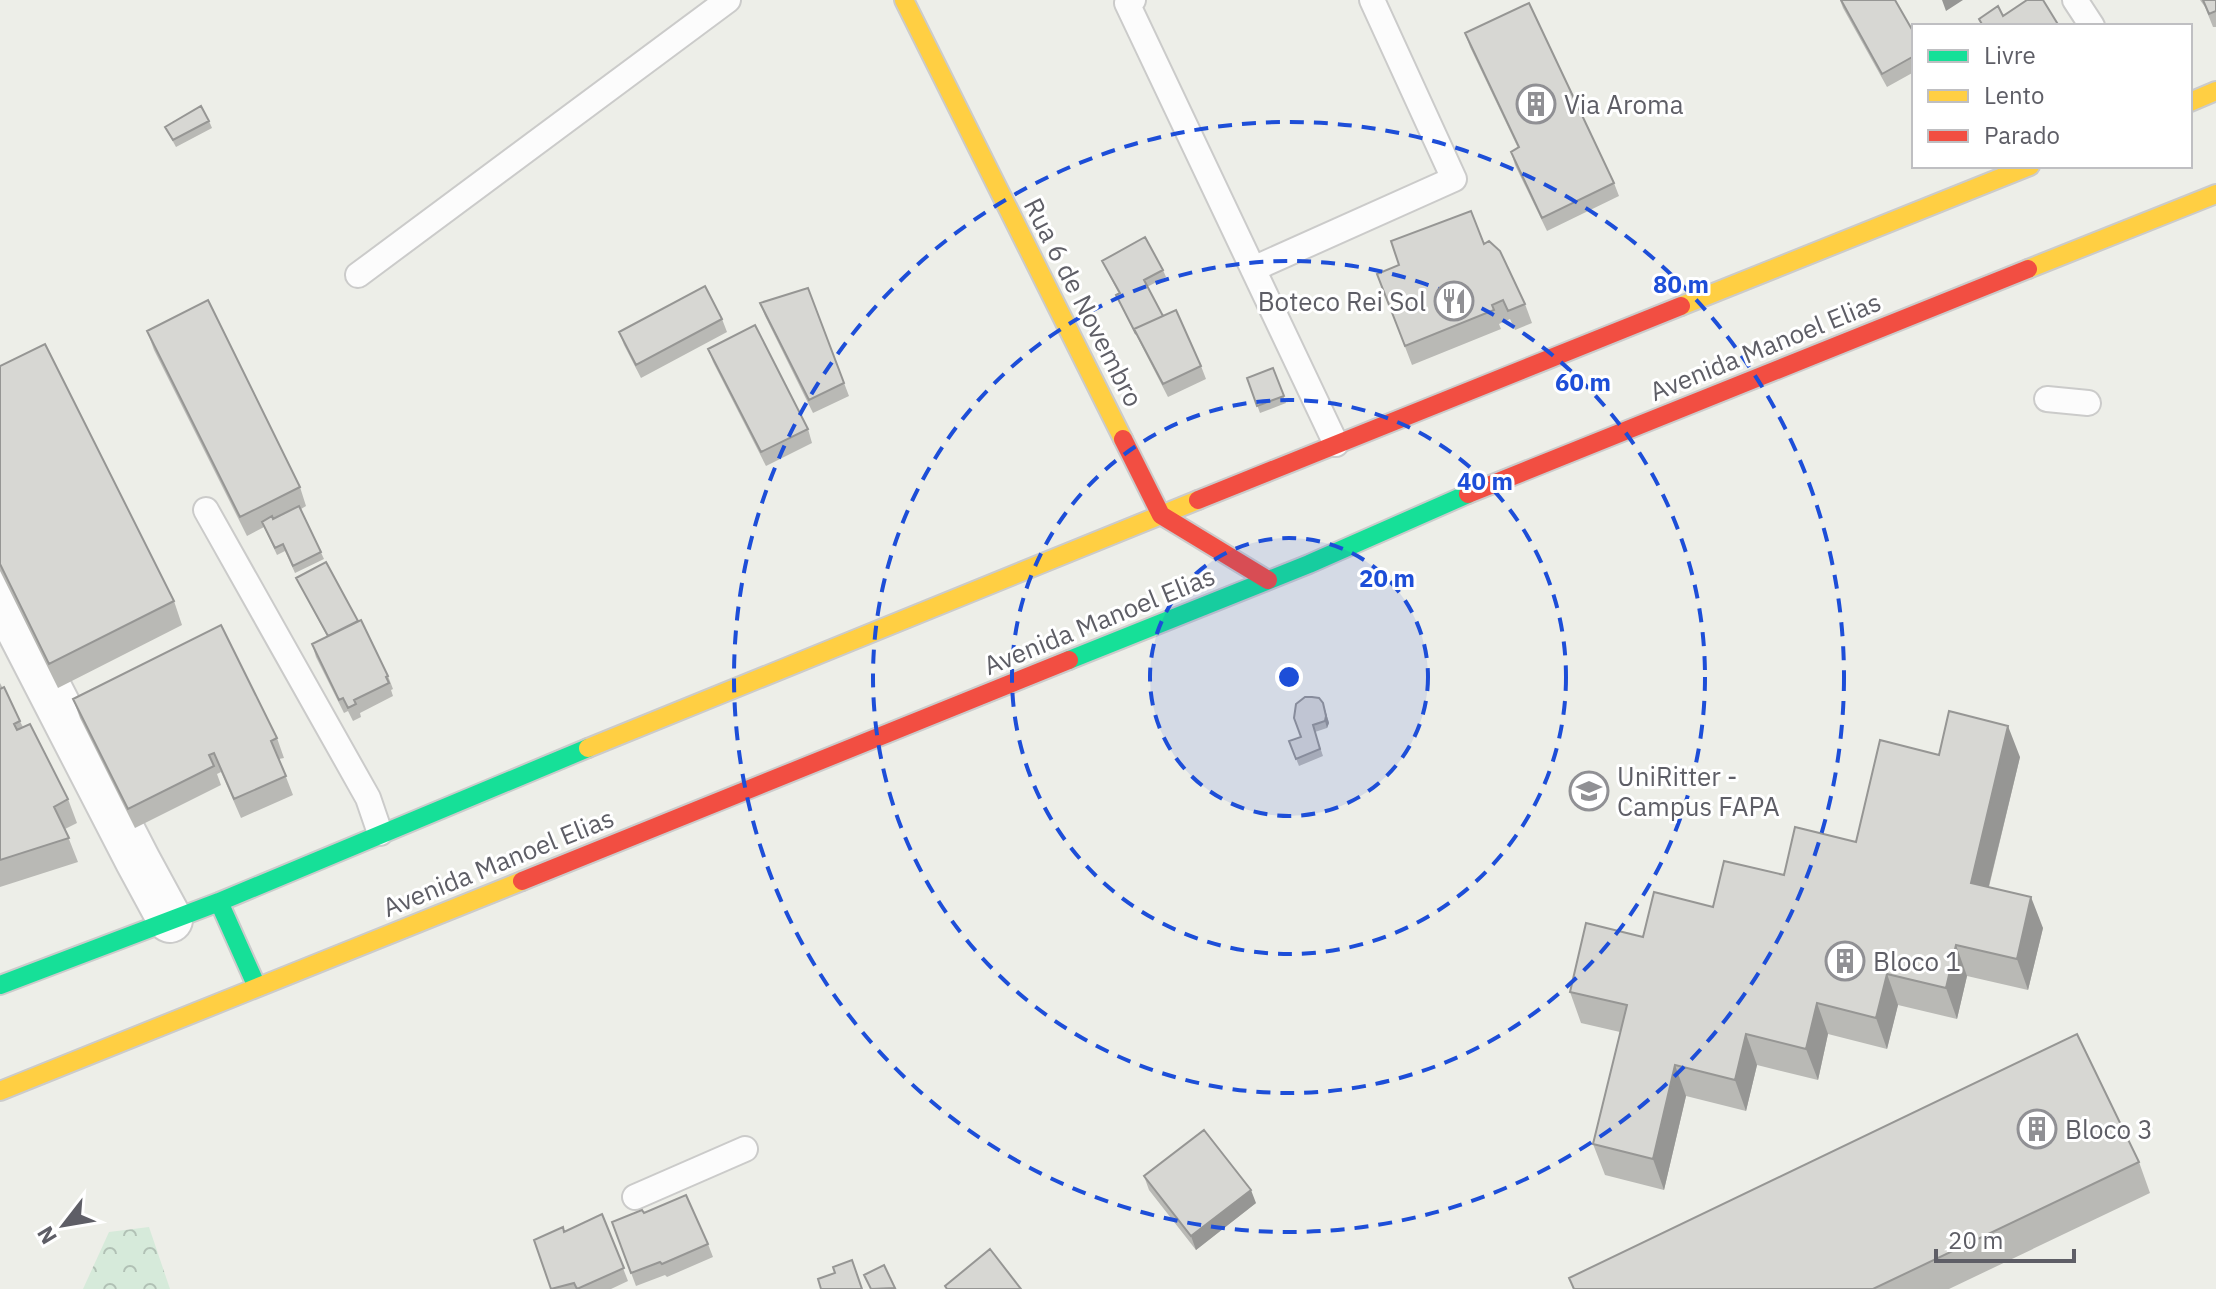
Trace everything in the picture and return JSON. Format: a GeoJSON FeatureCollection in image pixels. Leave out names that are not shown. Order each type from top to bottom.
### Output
{"type":"FeatureCollection","features":[{"type":"Feature","properties":{"kind":"main road","name":"Rua 6 de Novembro"},"geometry":{"type":"LineString","coordinates":[[904,0],[1161,515]]}},
{"type":"Feature","properties":{"kind":"main road"},"geometry":{"type":"LineString","coordinates":[[2192,101],[2216,91]]}},
{"type":"Feature","properties":{"kind":"main road"},"geometry":{"type":"LineString","coordinates":[[0,985],[219,902],[380,833],[1161,515],[2025,168]]}},
{"type":"Feature","properties":{"kind":"main road","name":"Avenida Manoel Elias"},"geometry":{"type":"LineString","coordinates":[[0,1091],[1268,580],[1458,498],[2216,194]]}},
{"type":"Feature","properties":{"kind":"main road"},"geometry":{"type":"LineString","coordinates":[[1161,515],[1268,580]]}},
{"type":"Feature","properties":{"kind":"main road"},"geometry":{"type":"LineString","coordinates":[[219,902],[257,987]]}},
{"type":"Feature","properties":{"kind":"street"},"geometry":{"type":"LineString","coordinates":[[0,593],[170,920]]}},
{"type":"Feature","properties":{"kind":"lane"},"geometry":{"type":"LineString","coordinates":[[358,275],[728,0]]}},
{"type":"Feature","properties":{"kind":"lane"},"geometry":{"type":"LineString","coordinates":[[1133,0],[1127,3],[1336,444]]}},
{"type":"Feature","properties":{"kind":"lane"},"geometry":{"type":"LineString","coordinates":[[1253,269],[1454,179],[1372,0]]}},
{"type":"Feature","properties":{"kind":"lane"},"geometry":{"type":"LineString","coordinates":[[2075,0],[2091,24]]}},
{"type":"Feature","properties":{"kind":"lane"},"geometry":{"type":"LineString","coordinates":[[2047,399],[2088,403]]}},
{"type":"Feature","properties":{"kind":"lane"},"geometry":{"type":"LineString","coordinates":[[206,510],[368,798],[380,833]]}},
{"type":"Feature","properties":{"kind":"lane"},"geometry":{"type":"LineString","coordinates":[[635,1197],[745,1149]]}},
{"type":"Feature","properties":{"kind":"green space"},"geometry":{"type":"Polygon","coordinates":[[[149,1227],[170,1289],[83,1289],[109,1232],[149,1227]]]}},
{"type":"Feature","properties":{"kind":"building"},"geometry":{"type":"Polygon","coordinates":[[[1841,0],[1895,0],[1912,30],[1912,57],[1882,74],[1841,0]]]}},
{"type":"Feature","properties":{"kind":"building"},"geometry":{"type":"Polygon","coordinates":[[[2027,0],[2043,0],[2058,24],[1982,24],[1979,19],[1998,6],[2003,16],[2027,0]]]}},
{"type":"Feature","properties":{"kind":"building"},"geometry":{"type":"Polygon","coordinates":[[[2203,0],[2216,0],[2216,11],[2209,14],[2203,0]]]}},
{"type":"Feature","properties":{"kind":"building","name":"Via Aroma"},"geometry":{"type":"Polygon","coordinates":[[[1529,3],[1614,183],[1542,218],[1511,152],[1519,147],[1465,33],[1529,3]]]}},
{"type":"Feature","properties":{"kind":"building"},"geometry":{"type":"Polygon","coordinates":[[[201,106],[209,121],[173,140],[165,127],[201,106]]]}},
{"type":"Feature","properties":{"kind":"building","name":"Boteco Rei Sol"},"geometry":{"type":"Polygon","coordinates":[[[1471,211],[1484,244],[1489,241],[1500,251],[1525,304],[1508,311],[1503,300],[1492,305],[1494,310],[1405,346],[1377,274],[1399,265],[1391,241],[1471,211]]]}},
{"type":"Feature","properties":{"kind":"building"},"geometry":{"type":"Polygon","coordinates":[[[1145,237],[1163,270],[1144,280],[1163,316],[1134,329],[1136,334],[1116,295],[1120,293],[1102,261],[1145,237]]]}},
{"type":"Feature","properties":{"kind":"building"},"geometry":{"type":"Polygon","coordinates":[[[705,286],[722,319],[636,365],[619,332],[705,286]]]}},
{"type":"Feature","properties":{"kind":"building"},"geometry":{"type":"Polygon","coordinates":[[[808,288],[844,383],[809,400],[760,303],[808,288]]]}},
{"type":"Feature","properties":{"kind":"building"},"geometry":{"type":"Polygon","coordinates":[[[208,300],[300,487],[240,517],[147,331],[208,300]]]}},
{"type":"Feature","properties":{"kind":"building"},"geometry":{"type":"Polygon","coordinates":[[[1176,310],[1201,366],[1163,384],[1134,329],[1176,310]]]}},
{"type":"Feature","properties":{"kind":"building"},"geometry":{"type":"Polygon","coordinates":[[[755,325],[808,429],[761,452],[708,349],[755,325]]]}},
{"type":"Feature","properties":{"kind":"building"},"geometry":{"type":"Polygon","coordinates":[[[45,344],[174,601],[49,664],[0,564],[0,366],[45,344]]]}},
{"type":"Feature","properties":{"kind":"building"},"geometry":{"type":"Polygon","coordinates":[[[1273,368],[1284,396],[1257,406],[1247,378],[1273,368]]]}},
{"type":"Feature","properties":{"kind":"building"},"geometry":{"type":"Polygon","coordinates":[[[299,506],[321,552],[293,566],[283,544],[275,548],[262,522],[299,506]]]}},
{"type":"Feature","properties":{"kind":"building"},"geometry":{"type":"Polygon","coordinates":[[[326,562],[358,621],[328,636],[296,578],[326,562]]]}},
{"type":"Feature","properties":{"kind":"building"},"geometry":{"type":"Polygon","coordinates":[[[361,620],[389,683],[354,700],[356,704],[348,708],[343,698],[339,700],[312,644],[361,620]]]}},
{"type":"Feature","properties":{"kind":"building"},"geometry":{"type":"Polygon","coordinates":[[[221,625],[277,738],[271,741],[286,776],[234,799],[214,753],[209,755],[214,766],[128,809],[73,699],[221,625]]]}},
{"type":"Feature","properties":{"kind":"building"},"geometry":{"type":"Polygon","coordinates":[[[4,687],[20,721],[14,724],[17,730],[30,724],[68,799],[54,807],[69,838],[0,860],[0,689],[4,687]]]}},
{"type":"Feature","properties":{"kind":"building"},"geometry":{"type":"Polygon","coordinates":[[[1305,697],[1319,698],[1326,716],[1325,721],[1313,725],[1320,749],[1296,759],[1289,741],[1301,737],[1294,718],[1296,704],[1305,697]]]}},
{"type":"Feature","properties":{"kind":"building","name":"Bloco 1"},"geometry":{"type":"Polygon","coordinates":[[[1949,711],[2008,726],[1971,883],[2031,897],[2017,959],[1956,945],[1946,988],[1887,974],[1876,1018],[1817,1003],[1806,1049],[1746,1034],[1735,1080],[1675,1065],[1653,1159],[1593,1144],[1627,1005],[1570,992],[1586,923],[1643,937],[1654,892],[1713,907],[1724,861],[1784,875],[1795,827],[1856,842],[1880,740],[1939,755],[1949,711]]]}},
{"type":"Feature","properties":{"kind":"building","name":"Bloco 3"},"geometry":{"type":"Polygon","coordinates":[[[2077,1034],[2139,1162],[1873,1289],[1574,1289],[1569,1278],[2077,1034]]]}},
{"type":"Feature","properties":{"kind":"building"},"geometry":{"type":"Polygon","coordinates":[[[1204,1130],[1251,1190],[1191,1236],[1144,1176],[1204,1130]]]}},
{"type":"Feature","properties":{"kind":"building"},"geometry":{"type":"Polygon","coordinates":[[[686,1195],[708,1244],[662,1264],[660,1262],[631,1273],[612,1222],[642,1210],[644,1213],[686,1195]]]}},
{"type":"Feature","properties":{"kind":"building"},"geometry":{"type":"Polygon","coordinates":[[[602,1214],[624,1268],[577,1289],[574,1283],[551,1289],[534,1240],[563,1227],[564,1232],[602,1214]]]}},
{"type":"Feature","properties":{"kind":"building"},"geometry":{"type":"Polygon","coordinates":[[[990,1249],[1021,1289],[947,1289],[945,1286],[990,1249]]]}},
{"type":"Feature","properties":{"kind":"building"},"geometry":{"type":"Polygon","coordinates":[[[852,1260],[862,1289],[821,1289],[818,1279],[835,1273],[833,1267],[852,1260]]]}},
{"type":"Feature","properties":{"kind":"building"},"geometry":{"type":"Polygon","coordinates":[[[884,1265],[895,1288],[871,1289],[864,1275],[884,1265]]]}},
{"type":"Feature","properties":{"kind":"traffic: fast"},"geometry":{"type":"LineString","coordinates":[[1069,660],[1309,564],[1468,494]]}},
{"type":"Feature","properties":{"kind":"traffic: fast"},"geometry":{"type":"LineString","coordinates":[[0,985],[219,902],[588,748]]}},
{"type":"Feature","properties":{"kind":"traffic: fast"},"geometry":{"type":"LineString","coordinates":[[219,902],[257,987]]}},
{"type":"Feature","properties":{"kind":"traffic: slow"},"geometry":{"type":"LineString","coordinates":[[904,0],[1123,439]]}},
{"type":"Feature","properties":{"kind":"traffic: slow"},"geometry":{"type":"LineString","coordinates":[[2192,101],[2216,91]]}},
{"type":"Feature","properties":{"kind":"traffic: slow"},"geometry":{"type":"LineString","coordinates":[[1681,306],[2025,168]]}},
{"type":"Feature","properties":{"kind":"traffic: slow"},"geometry":{"type":"LineString","coordinates":[[2028,269],[2216,194]]}},
{"type":"Feature","properties":{"kind":"traffic: slow"},"geometry":{"type":"LineString","coordinates":[[588,748],[1198,500]]}},
{"type":"Feature","properties":{"kind":"traffic: slow"},"geometry":{"type":"LineString","coordinates":[[0,1091],[522,881]]}},
{"type":"Feature","properties":{"kind":"traffic: jam"},"geometry":{"type":"LineString","coordinates":[[1468,494],[2028,269]]}},
{"type":"Feature","properties":{"kind":"traffic: jam"},"geometry":{"type":"LineString","coordinates":[[1198,500],[1681,306]]}},
{"type":"Feature","properties":{"kind":"traffic: jam"},"geometry":{"type":"LineString","coordinates":[[1123,439],[1161,515],[1268,580]]}},
{"type":"Feature","properties":{"kind":"traffic: jam"},"geometry":{"type":"LineString","coordinates":[[522,881],[1069,660]]}},
{"type":"Feature","properties":{"kind":"place","name":"Via Aroma"},"geometry":{"type":"Point","coordinates":[1536,104]}},
{"type":"Feature","properties":{"kind":"place","name":"Boteco Rei Sol"},"geometry":{"type":"Point","coordinates":[1454,301]}},
{"type":"Feature","properties":{"kind":"place","name":"UniRitter - Campus FAPA"},"geometry":{"type":"Point","coordinates":[1589,791]}},
{"type":"Feature","properties":{"kind":"place","name":"Bloco 1"},"geometry":{"type":"Point","coordinates":[1845,961]}},
{"type":"Feature","properties":{"kind":"place","name":"Bloco 3"},"geometry":{"type":"Point","coordinates":[2037,1129]}}]}
